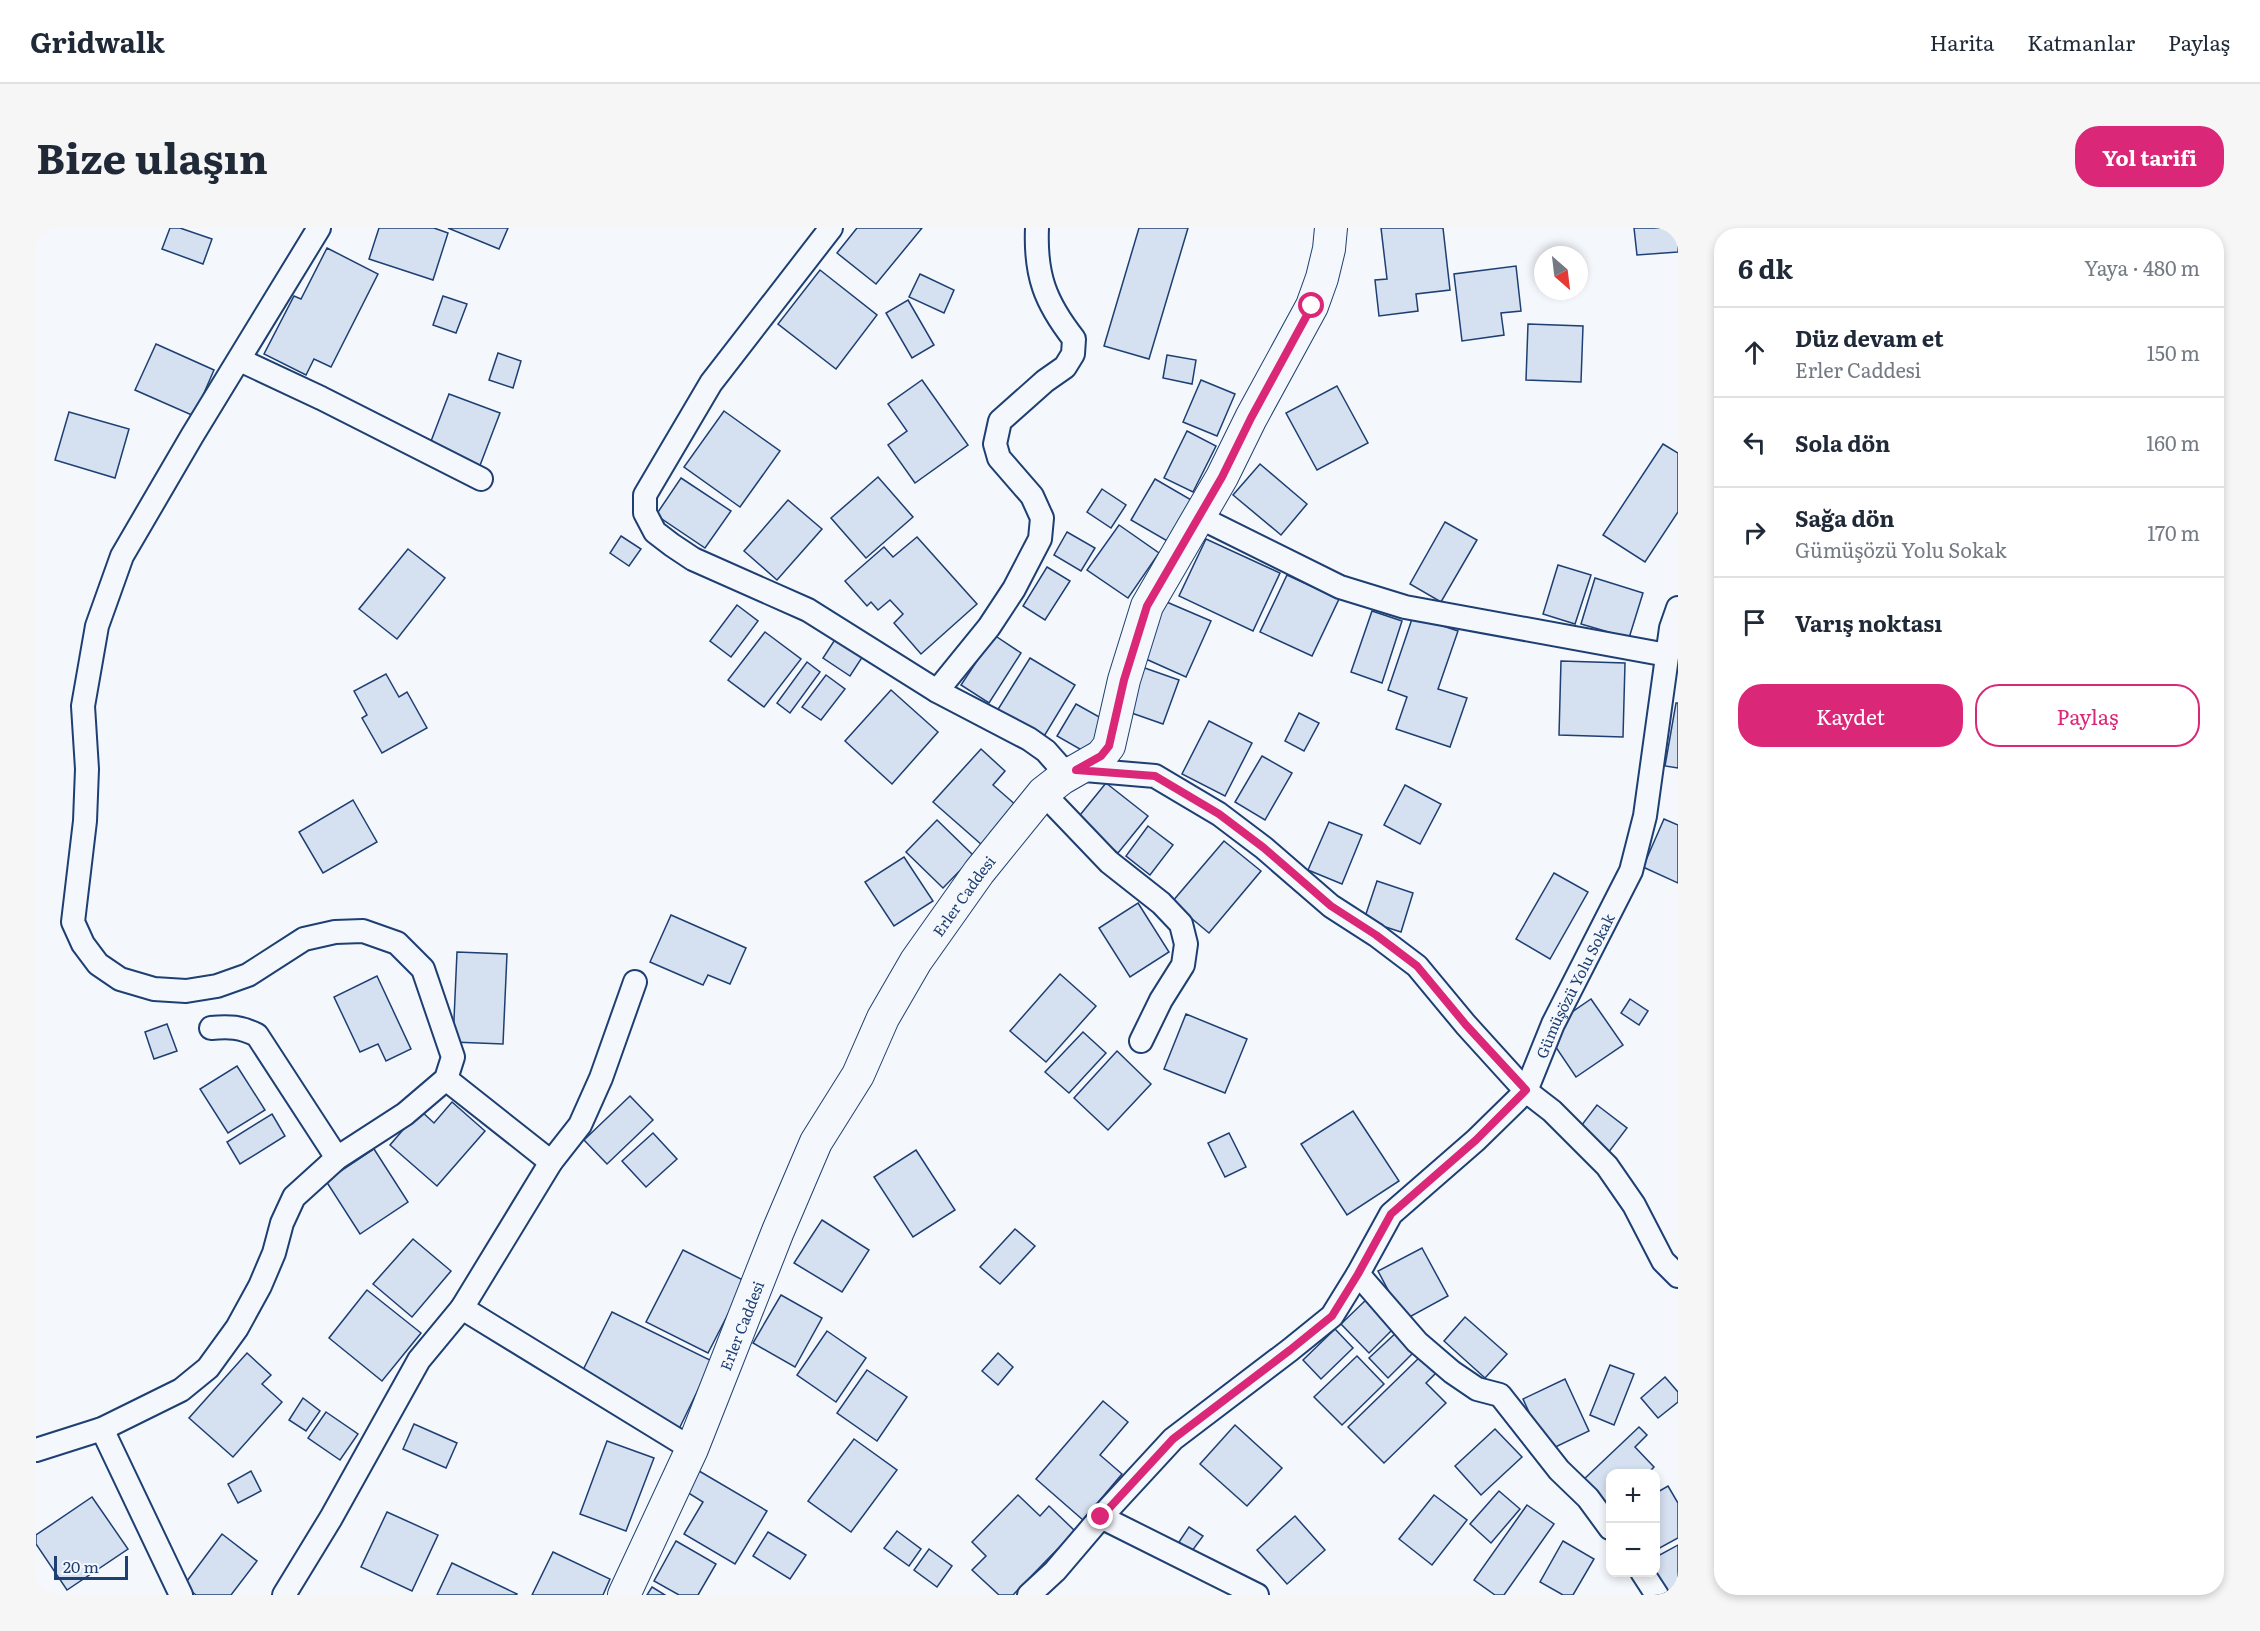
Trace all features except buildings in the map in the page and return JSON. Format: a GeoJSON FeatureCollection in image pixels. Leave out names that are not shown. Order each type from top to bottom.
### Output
{"type":"FeatureCollection","features":[{"type":"Feature","properties":{"kind":"street"},"geometry":{"type":"LineString","coordinates":[[36,1450],[102,1430],[181,1390],[208,1368],[237,1328],[260,1286],[274,1253],[282,1223],[294,1197],[337,1158],[405,1114],[446,1079],[453,1057],[423,969],[397,943],[363,930],[335,932],[304,939],[248,975],[217,986],[186,991],[154,989],[120,979],[98,964],[83,944],[73,922],[85,821],[87,769],[83,706],[97,626],[122,556],[192,436],[320,228]]}},
{"type":"Feature","properties":{"kind":"street"},"geometry":{"type":"LineString","coordinates":[[831,228],[711,383],[645,495],[645,513],[655,532],[693,559],[808,610],[937,691],[1029,739],[1046,751],[1061,768],[1155,776],[1219,814],[1264,848],[1331,906],[1376,935],[1417,966],[1466,1025],[1526,1090],[1552,1111],[1607,1166],[1634,1205],[1663,1261],[1678,1276]]}},
{"type":"Feature","properties":{"kind":"street"},"geometry":{"type":"LineString","coordinates":[[937,691],[989,627],[1014,589],[1040,539],[1042,518],[1032,496],[999,458],[995,444],[1000,421],[1045,381],[1065,367],[1073,354],[1074,339],[1060,321],[1042,288],[1037,228]]}},
{"type":"Feature","properties":{"kind":"street","name":"Erler Caddesi"},"geometry":{"type":"LineString","coordinates":[[624,1595],[692,1449],[778,1231],[816,1142],[858,1075],[882,1018],[916,961],[979,872],[1043,793],[1061,779],[1101,756],[1109,746],[1124,680],[1147,606],[1222,477],[1251,418],[1312,306],[1322,278],[1331,228]]}},
{"type":"Feature","properties":{"kind":"street"},"geometry":{"type":"LineString","coordinates":[[240,360],[481,479]]}},
{"type":"Feature","properties":{"kind":"street"},"geometry":{"type":"LineString","coordinates":[[1199,517],[1340,586],[1405,608],[1667,655]]}},
{"type":"Feature","properties":{"kind":"street","name":"Gümüşözü Yolu Sokak"},"geometry":{"type":"LineString","coordinates":[[1029,1595],[1055,1571],[1173,1439],[1332,1316],[1391,1214],[1476,1140],[1526,1090],[1553,1024],[1631,872],[1646,816],[1671,628],[1678,608]]}},
{"type":"Feature","properties":{"kind":"street"},"geometry":{"type":"LineString","coordinates":[[1043,793],[1109,862],[1161,903],[1181,924],[1186,944],[1183,965],[1161,1000],[1141,1041]]}},
{"type":"Feature","properties":{"kind":"street"},"geometry":{"type":"LineString","coordinates":[[284,1595],[331,1518],[419,1360],[462,1308],[551,1162],[580,1125],[601,1078],[636,982]]}},
{"type":"Feature","properties":{"kind":"street"},"geometry":{"type":"LineString","coordinates":[[211,1028],[231,1026],[257,1035],[337,1158]]}},
{"type":"Feature","properties":{"kind":"street"},"geometry":{"type":"LineString","coordinates":[[446,1079],[551,1162]]}},
{"type":"Feature","properties":{"kind":"street"},"geometry":{"type":"LineString","coordinates":[[1358,1274],[1417,1342],[1452,1372],[1477,1389],[1500,1395],[1559,1470],[1588,1498],[1607,1523]]}},
{"type":"Feature","properties":{"kind":"street"},"geometry":{"type":"LineString","coordinates":[[462,1308],[692,1449]]}},
{"type":"Feature","properties":{"kind":"street"},"geometry":{"type":"LineString","coordinates":[[102,1430],[181,1595]]}},
{"type":"Feature","properties":{"kind":"street"},"geometry":{"type":"LineString","coordinates":[[1101,1517],[1257,1595]]}},
{"type":"Feature","properties":{"kind":"street"},"geometry":{"type":"LineString","coordinates":[[1645,1577],[1657,1595]]}},
{"type":"Feature","properties":{"kind":"route"},"geometry":{"type":"LineString","coordinates":[[1101,1517],[1173,1439],[1332,1316],[1391,1214],[1476,1140],[1526,1090],[1466,1025],[1417,966],[1376,935],[1331,906],[1264,848],[1219,814],[1155,776],[1076,770],[1101,756],[1109,746],[1124,680],[1147,606],[1222,477],[1251,418],[1312,306]]}}]}
